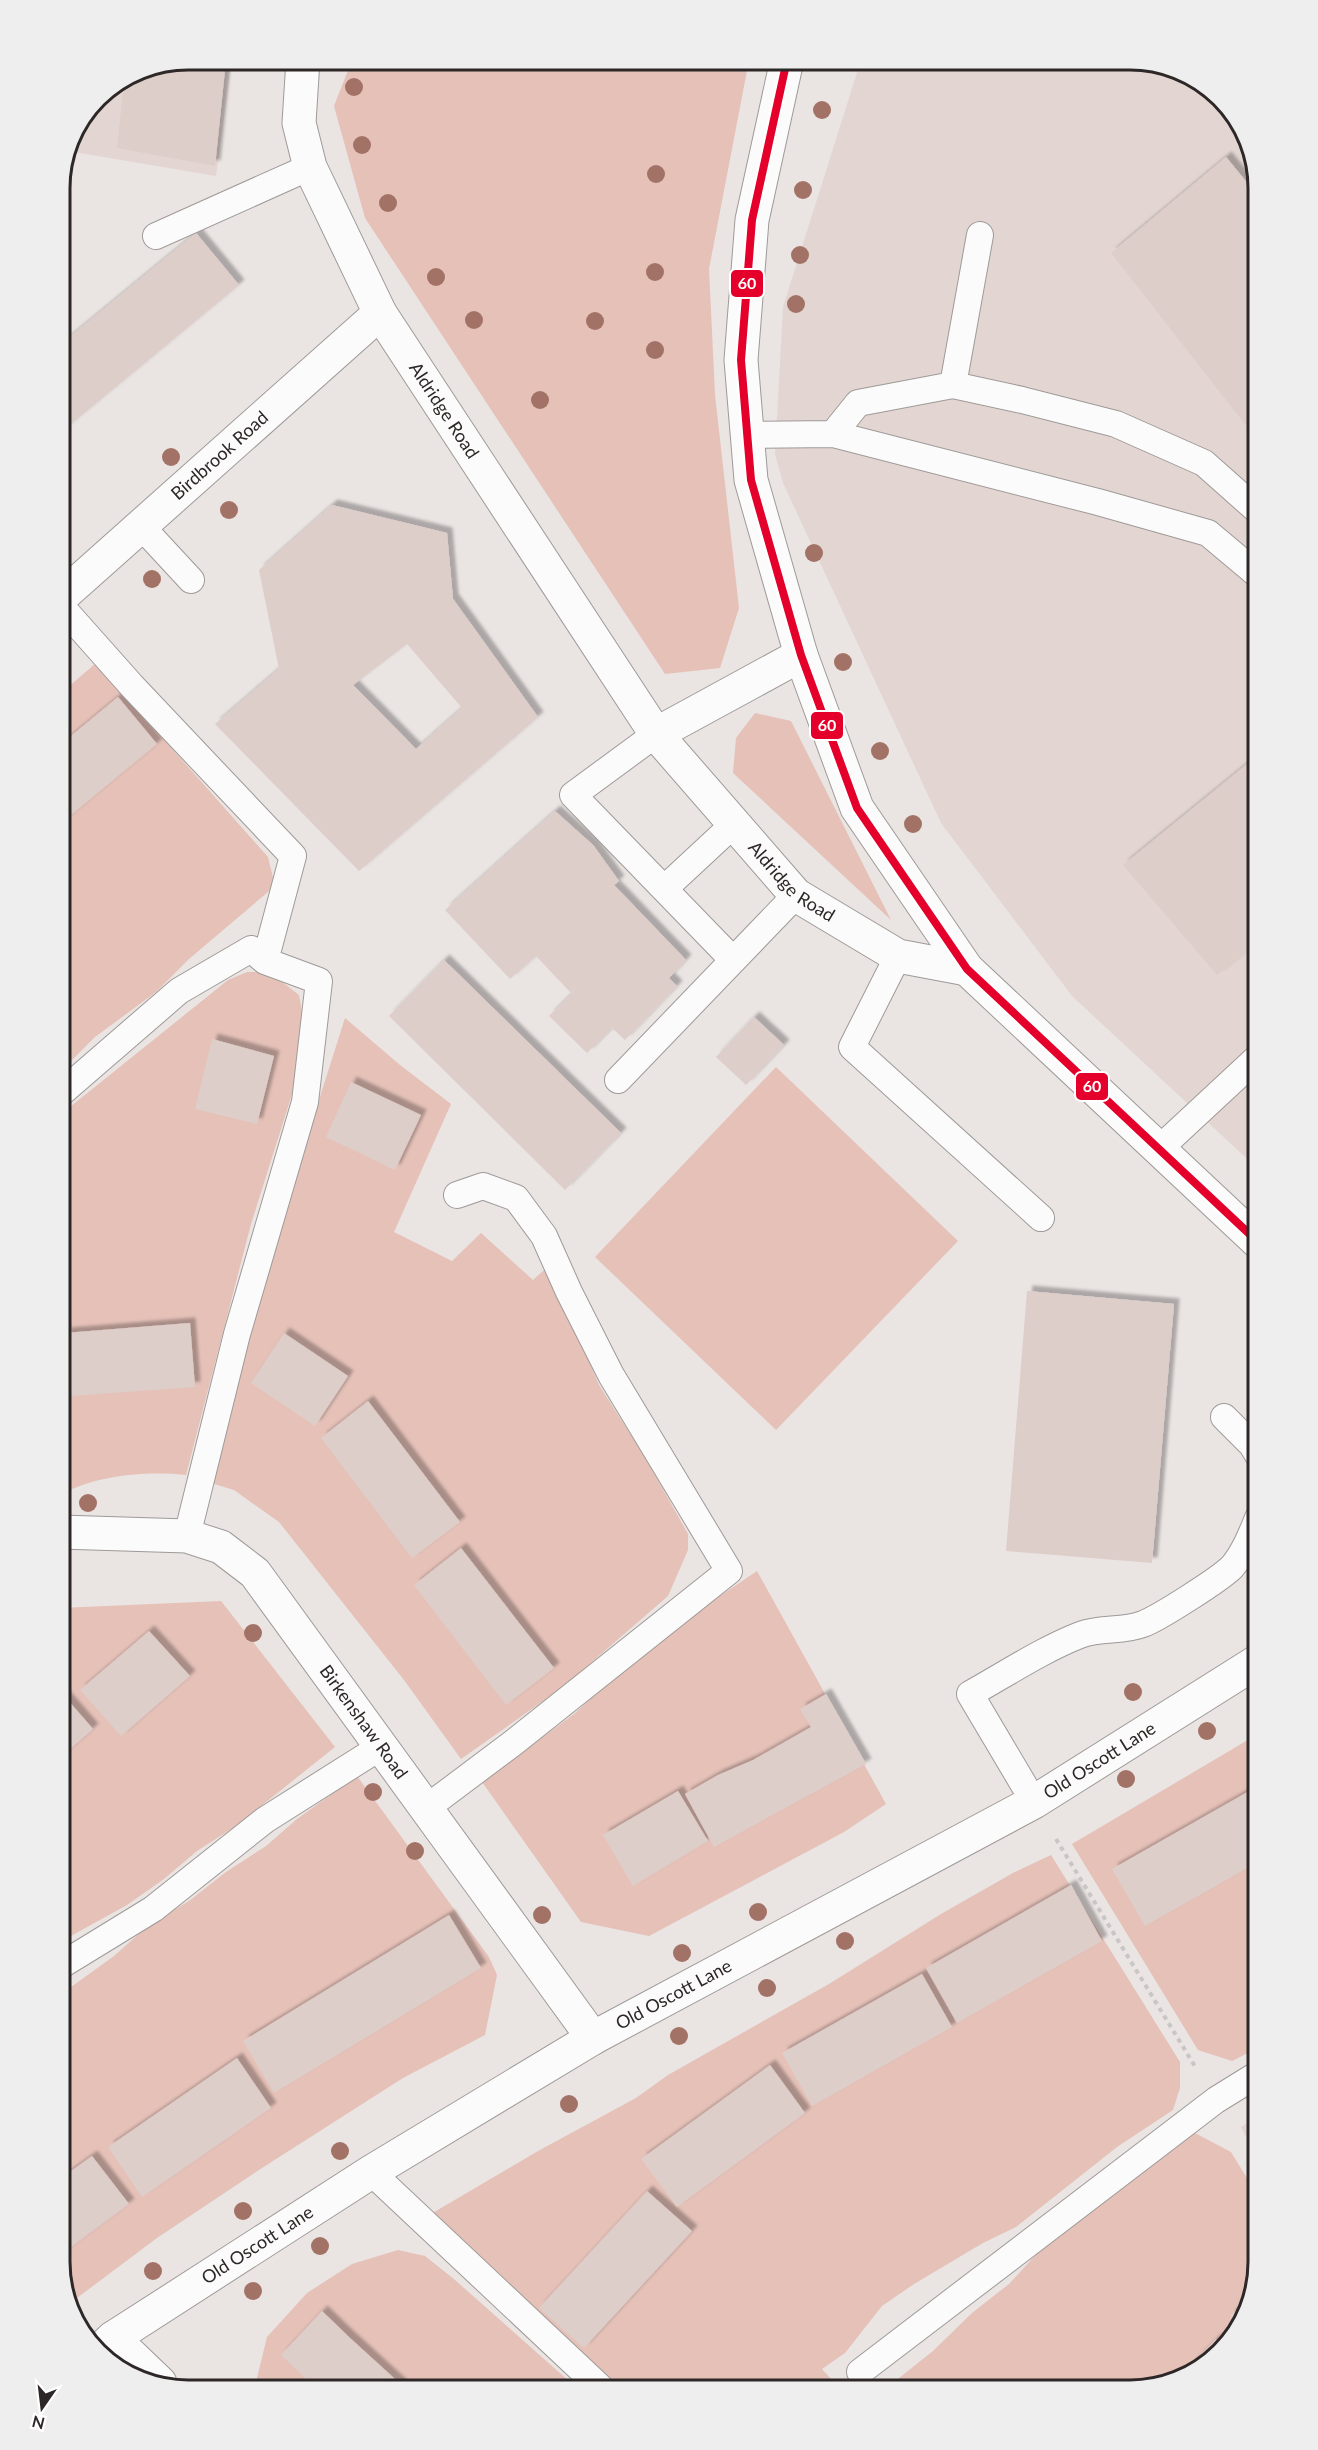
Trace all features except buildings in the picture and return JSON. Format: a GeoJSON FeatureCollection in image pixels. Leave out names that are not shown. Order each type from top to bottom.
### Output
{"type":"FeatureCollection","features":[{"type":"Feature","properties":{"kind":"street","name":"Aldridge Road"},"geometry":{"type":"LineString","coordinates":[[302,70],[299,123],[310,166],[380,313],[656,734],[796,895],[898,956],[967,969]]}},
{"type":"Feature","properties":{"kind":"street"},"geometry":{"type":"LineString","coordinates":[[785,71],[752,220],[741,360],[751,480],[801,655],[857,808],[967,969],[1248,1233]]}},
{"type":"Feature","properties":{"kind":"street","name":"Birdbrook Road"},"geometry":{"type":"LineString","coordinates":[[71,588],[380,313]]}},
{"type":"Feature","properties":{"kind":"street"},"geometry":{"type":"LineString","coordinates":[[656,734],[801,655]]}},
{"type":"Feature","properties":{"kind":"street","name":"Birkenshaw Road"},"geometry":{"type":"LineString","coordinates":[[70,1532],[187,1536],[220,1547],[255,1573],[593,2038]]}},
{"type":"Feature","properties":{"kind":"street","name":"Old Oscott Lane"},"geometry":{"type":"LineString","coordinates":[[107,2344],[372,2172],[593,2038],[1034,1802],[1248,1667]]}},
{"type":"Feature","properties":{"kind":"street"},"geometry":{"type":"LineString","coordinates":[[107,2344],[141,2369]]}},
{"type":"Feature","properties":{"kind":"lane"},"geometry":{"type":"LineString","coordinates":[[156,236],[201,218],[310,166]]}},
{"type":"Feature","properties":{"kind":"lane"},"geometry":{"type":"LineString","coordinates":[[953,385],[980,236]]}},
{"type":"Feature","properties":{"kind":"lane"},"geometry":{"type":"LineString","coordinates":[[832,434],[858,403],[953,385],[1116,424],[1204,462],[1248,502]]}},
{"type":"Feature","properties":{"kind":"lane"},"geometry":{"type":"LineString","coordinates":[[748,435],[832,434],[1098,502],[1208,533],[1248,567]]}},
{"type":"Feature","properties":{"kind":"lane"},"geometry":{"type":"LineString","coordinates":[[141,526],[191,580]]}},
{"type":"Feature","properties":{"kind":"lane"},"geometry":{"type":"LineString","coordinates":[[71,617],[132,686],[293,856],[265,961]]}},
{"type":"Feature","properties":{"kind":"lane"},"geometry":{"type":"LineString","coordinates":[[656,734],[573,795],[733,960]]}},
{"type":"Feature","properties":{"kind":"lane"},"geometry":{"type":"LineString","coordinates":[[664,889],[734,824]]}},
{"type":"Feature","properties":{"kind":"lane"},"geometry":{"type":"LineString","coordinates":[[618,1080],[796,895]]}},
{"type":"Feature","properties":{"kind":"lane"},"geometry":{"type":"LineString","coordinates":[[71,1085],[179,991],[251,949],[265,961],[319,981],[305,1102],[237,1334],[187,1536]]}},
{"type":"Feature","properties":{"kind":"lane"},"geometry":{"type":"LineString","coordinates":[[898,956],[852,1047],[1041,1218]]}},
{"type":"Feature","properties":{"kind":"lane"},"geometry":{"type":"LineString","coordinates":[[1159,1149],[1248,1066]]}},
{"type":"Feature","properties":{"kind":"lane"},"geometry":{"type":"LineString","coordinates":[[425,1809],[513,1743],[729,1571],[611,1375],[544,1236],[516,1198],[483,1186],[457,1195]]}},
{"type":"Feature","properties":{"kind":"lane"},"geometry":{"type":"LineString","coordinates":[[1224,1417],[1248,1441]]}},
{"type":"Feature","properties":{"kind":"lane"},"geometry":{"type":"LineString","coordinates":[[1034,1802],[970,1694],[1067,1640],[1101,1630],[1144,1624],[1155,1618],[1232,1567],[1248,1540]]}},
{"type":"Feature","properties":{"kind":"lane"},"geometry":{"type":"LineString","coordinates":[[70,1960],[153,1909],[265,1820],[382,1746]]}},
{"type":"Feature","properties":{"kind":"lane"},"geometry":{"type":"LineString","coordinates":[[860,2372],[1216,2100],[1248,2080]]}},
{"type":"Feature","properties":{"kind":"lane"},"geometry":{"type":"LineString","coordinates":[[372,2172],[592,2379]]}},
{"type":"Feature","properties":{"kind":"path"},"geometry":{"type":"LineString","coordinates":[[1034,1802],[1216,2100]]}},
{"type":"Feature","properties":{"kind":"shaded area"},"geometry":{"type":"Polygon","coordinates":[[[231,70],[216,176],[76,152],[86,129],[95,117],[129,86],[143,79],[173,72],[231,70]]]}},
{"type":"Feature","properties":{"kind":"shaded area"},"geometry":{"type":"Polygon","coordinates":[[[348,70],[747,71],[709,269],[715,395],[739,608],[720,668],[665,674],[365,218],[334,106],[348,70]]]}},
{"type":"Feature","properties":{"kind":"shaded area"},"geometry":{"type":"Polygon","coordinates":[[[858,71],[1137,71],[1153,73],[1168,77],[1195,90],[1213,105],[1232,129],[1239,143],[1245,165],[1248,188],[1248,1160],[1072,996],[941,823],[783,483],[775,454],[783,307],[858,71]]]}},
{"type":"Feature","properties":{"kind":"shaded area"},"geometry":{"type":"Polygon","coordinates":[[[96,663],[268,857],[275,886],[189,959],[156,992],[95,1037],[71,1061],[71,685],[96,663]]]}},
{"type":"Feature","properties":{"kind":"shaded area"},"geometry":{"type":"Polygon","coordinates":[[[755,713],[791,721],[891,920],[733,773],[736,738],[755,713]]]}},
{"type":"Feature","properties":{"kind":"shaded area"},"geometry":{"type":"Polygon","coordinates":[[[247,972],[261,972],[281,981],[299,995],[304,1023],[300,1069],[251,1224],[186,1475],[121,1476],[70,1490],[71,1107],[228,980],[247,972]]]}},
{"type":"Feature","properties":{"kind":"shaded area"},"geometry":{"type":"Polygon","coordinates":[[[345,1018],[400,1065],[451,1104],[394,1232],[452,1261],[481,1233],[533,1280],[544,1270],[580,1340],[599,1385],[646,1459],[688,1534],[688,1550],[668,1596],[563,1687],[461,1759],[404,1680],[279,1522],[234,1490],[211,1483],[279,1226],[345,1018]]]}},
{"type":"Feature","properties":{"kind":"shaded area"},"geometry":{"type":"Polygon","coordinates":[[[776,1067],[958,1241],[776,1430],[595,1257],[776,1067]]]}},
{"type":"Feature","properties":{"kind":"shaded area"},"geometry":{"type":"Polygon","coordinates":[[[757,1571],[886,1804],[844,1832],[649,1936],[581,1922],[482,1782],[574,1714],[677,1625],[757,1571]]]}},
{"type":"Feature","properties":{"kind":"shaded area"},"geometry":{"type":"Polygon","coordinates":[[[221,1601],[335,1747],[236,1826],[197,1851],[164,1879],[127,1905],[70,1936],[70,1608],[221,1601]]]}},
{"type":"Feature","properties":{"kind":"shaded area"},"geometry":{"type":"Polygon","coordinates":[[[1248,1740],[1248,2053],[1232,2061],[1198,2050],[1072,1844],[1248,1740]]]}},
{"type":"Feature","properties":{"kind":"shaded area"},"geometry":{"type":"Polygon","coordinates":[[[357,1776],[489,1957],[497,1975],[485,2035],[403,2078],[262,2168],[157,2238],[77,2298],[70,2262],[70,1988],[114,1956],[149,1925],[189,1901],[226,1872],[266,1846],[297,1819],[357,1776]]]}},
{"type":"Feature","properties":{"kind":"shaded area"},"geometry":{"type":"Polygon","coordinates":[[[1051,1855],[1180,2062],[1180,2088],[1173,2110],[1117,2147],[1016,2227],[983,2243],[882,2306],[845,2353],[822,2369],[832,2380],[611,2379],[431,2214],[538,2151],[636,2098],[668,2075],[829,1984],[941,1914],[1013,1873],[1051,1855]]]}},
{"type":"Feature","properties":{"kind":"shaded area"},"geometry":{"type":"Polygon","coordinates":[[[1248,2122],[1248,2140],[1241,2127],[1248,2122]]]}},
{"type":"Feature","properties":{"kind":"shaded area"},"geometry":{"type":"Polygon","coordinates":[[[1193,2132],[1231,2152],[1248,2180],[1248,2262],[1239,2307],[1228,2327],[1213,2345],[1189,2364],[1175,2371],[1153,2377],[1130,2380],[897,2380],[933,2351],[972,2313],[1009,2284],[1043,2247],[1193,2132]]]}},
{"type":"Feature","properties":{"kind":"shaded area"},"geometry":{"type":"Polygon","coordinates":[[[398,2250],[425,2256],[567,2379],[257,2379],[267,2337],[307,2293],[352,2264],[398,2250]]]}},
{"type":"Feature","properties":{"kind":"transit line","name":"60"},"geometry":{"type":"LineString","coordinates":[[785,71],[752,220],[741,360],[751,480],[801,655],[857,808],[967,969],[1248,1233]]}}]}
